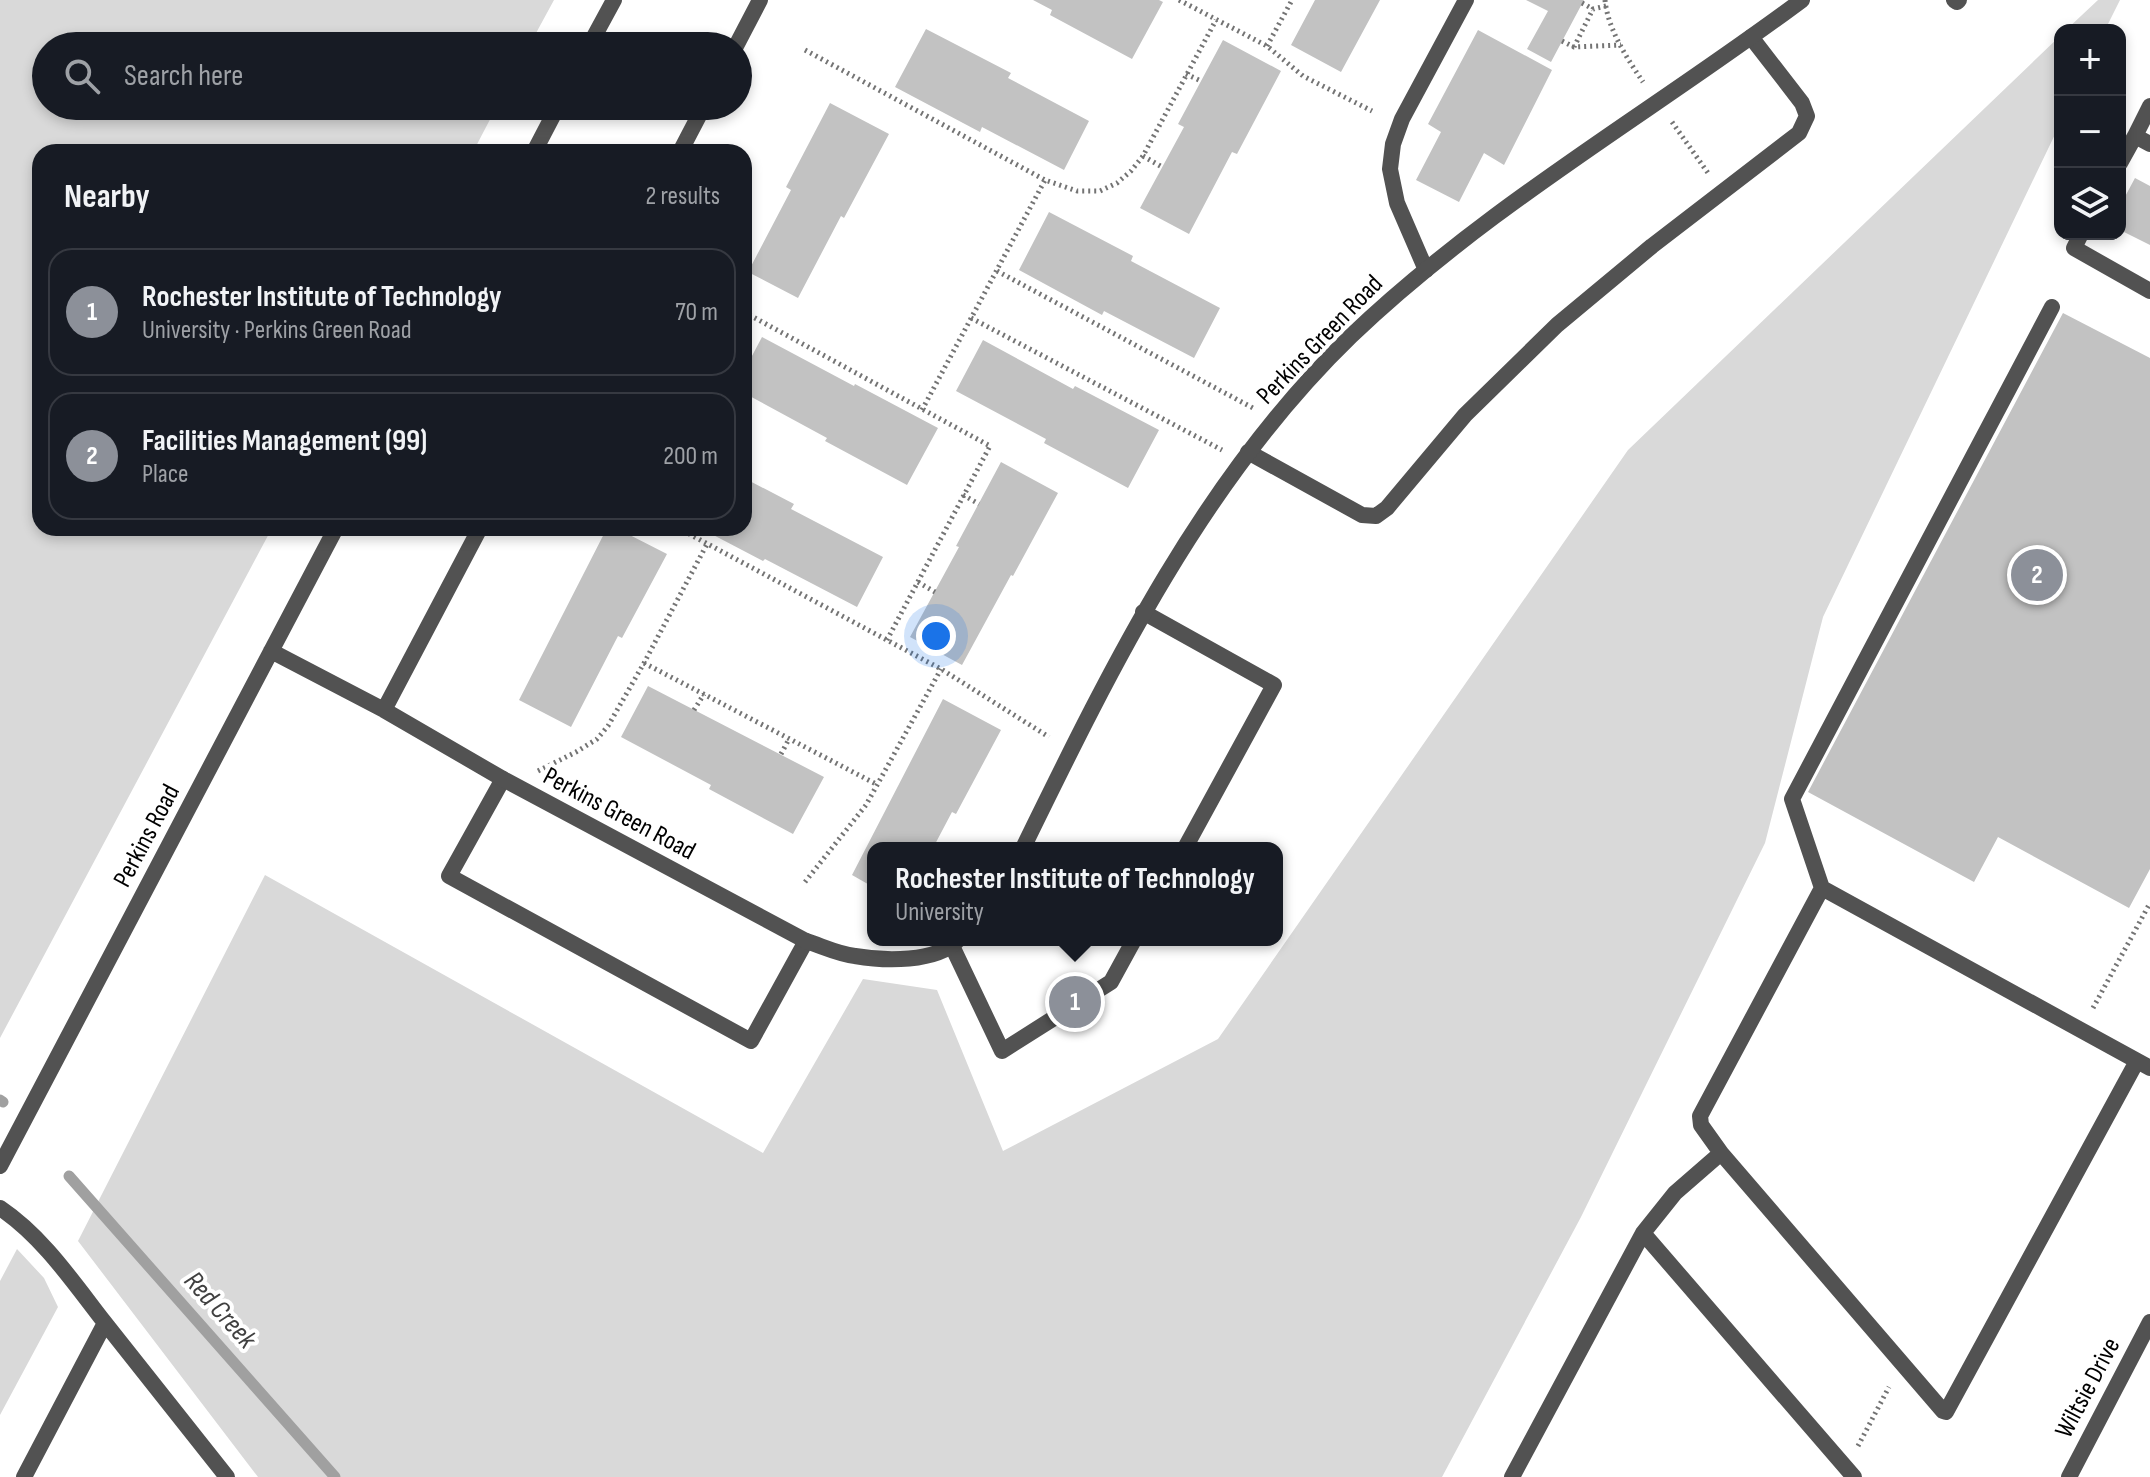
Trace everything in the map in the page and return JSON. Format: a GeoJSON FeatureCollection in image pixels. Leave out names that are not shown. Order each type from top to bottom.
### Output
{"type":"FeatureCollection","features":[{"type":"Feature","properties":{"kind":"street"},"geometry":{"type":"LineString","coordinates":[[597,32],[614,0]]}},
{"type":"Feature","properties":{"kind":"street"},"geometry":{"type":"LineString","coordinates":[[743,32],[760,0]]}},
{"type":"Feature","properties":{"kind":"street"},"geometry":{"type":"LineString","coordinates":[[1426,270],[1397,203],[1390,169],[1393,144],[1402,119],[1466,0]]}},
{"type":"Feature","properties":{"kind":"street","name":"Perkins Green Road"},"geometry":{"type":"LineString","coordinates":[[1026,842],[1143,612],[1192,532],[1245,456],[1296,394],[1350,337],[1407,285],[1484,224],[1802,0]]}},
{"type":"Feature","properties":{"kind":"street"},"geometry":{"type":"LineString","coordinates":[[1245,456],[1362,515],[1376,516],[1387,508],[1465,415],[1557,325],[1652,246],[1799,133],[1807,116],[1802,103],[1751,37]]}},
{"type":"Feature","properties":{"kind":"street"},"geometry":{"type":"LineString","coordinates":[[2126,157],[2142,140],[2150,106]]}},
{"type":"Feature","properties":{"kind":"street"},"geometry":{"type":"LineString","coordinates":[[538,144],[551,120]]}},
{"type":"Feature","properties":{"kind":"street"},"geometry":{"type":"LineString","coordinates":[[684,144],[697,120]]}},
{"type":"Feature","properties":{"kind":"street"},"geometry":{"type":"LineString","coordinates":[[2078,240],[2074,248],[2150,291]]}},
{"type":"Feature","properties":{"kind":"street"},"geometry":{"type":"LineString","coordinates":[[1822,888],[1700,1116],[1701,1125],[1721,1153],[1943,1411],[1948,1411],[2144,1064],[1822,888],[1792,799],[2052,307]]}},
{"type":"Feature","properties":{"kind":"street","name":"Perkins Road"},"geometry":{"type":"LineString","coordinates":[[0,1166],[332,536]]}},
{"type":"Feature","properties":{"kind":"street"},"geometry":{"type":"LineString","coordinates":[[384,710],[476,536]]}},
{"type":"Feature","properties":{"kind":"street"},"geometry":{"type":"LineString","coordinates":[[1143,612],[1274,685],[1188,842]]}},
{"type":"Feature","properties":{"kind":"street","name":"Perkins Green Road"},"geometry":{"type":"LineString","coordinates":[[271,651],[806,941],[855,956],[914,960],[948,946]]}},
{"type":"Feature","properties":{"kind":"street"},"geometry":{"type":"LineString","coordinates":[[508,781],[449,876],[751,1041],[806,941]]}},
{"type":"Feature","properties":{"kind":"street"},"geometry":{"type":"LineString","coordinates":[[956,946],[1002,1051],[1111,982],[1131,946]]}},
{"type":"Feature","properties":{"kind":"street"},"geometry":{"type":"LineString","coordinates":[[1512,1477],[1643,1233],[1675,1193],[1721,1153]]}},
{"type":"Feature","properties":{"kind":"street"},"geometry":{"type":"LineString","coordinates":[[0,1208],[21,1222],[51,1255],[227,1477]]}},
{"type":"Feature","properties":{"kind":"street"},"geometry":{"type":"LineString","coordinates":[[1643,1233],[1850,1472]]}},
{"type":"Feature","properties":{"kind":"street","name":"Wiltsie Drive"},"geometry":{"type":"LineString","coordinates":[[2069,1477],[2150,1322]]}},
{"type":"Feature","properties":{"kind":"street"},"geometry":{"type":"LineString","coordinates":[[24,1477],[105,1323]]}},
{"type":"Feature","properties":{"kind":"path"},"geometry":{"type":"LineString","coordinates":[[1179,0],[1267,46],[1303,76],[1372,111]]}},
{"type":"Feature","properties":{"kind":"path"},"geometry":{"type":"LineString","coordinates":[[1267,46],[1292,0]]}},
{"type":"Feature","properties":{"kind":"path"},"geometry":{"type":"LineString","coordinates":[[1582,3],[1593,9]]}},
{"type":"Feature","properties":{"kind":"path"},"geometry":{"type":"LineString","coordinates":[[1574,47],[1593,9],[1606,3],[1627,58],[1644,83]]}},
{"type":"Feature","properties":{"kind":"path"},"geometry":{"type":"LineString","coordinates":[[805,50],[1045,180],[1077,191],[1100,191],[1117,183],[1143,156],[1216,20]]}},
{"type":"Feature","properties":{"kind":"path"},"geometry":{"type":"LineString","coordinates":[[1562,41],[1574,47],[1621,45]]}},
{"type":"Feature","properties":{"kind":"path"},"geometry":{"type":"LineString","coordinates":[[1186,74],[1201,81]]}},
{"type":"Feature","properties":{"kind":"path"},"geometry":{"type":"LineString","coordinates":[[1669,118],[1692,151]]}},
{"type":"Feature","properties":{"kind":"path"},"geometry":{"type":"LineString","coordinates":[[1143,156],[1162,167]]}},
{"type":"Feature","properties":{"kind":"path"},"geometry":{"type":"LineString","coordinates":[[922,410],[1045,180]]}},
{"type":"Feature","properties":{"kind":"path"},"geometry":{"type":"LineString","coordinates":[[997,271],[1275,419]]}},
{"type":"Feature","properties":{"kind":"path"},"geometry":{"type":"LineString","coordinates":[[752,316],[990,446],[887,640]]}},
{"type":"Feature","properties":{"kind":"path"},"geometry":{"type":"LineString","coordinates":[[971,318],[1245,456]]}},
{"type":"Feature","properties":{"kind":"path"},"geometry":{"type":"LineString","coordinates":[[963,495],[979,504]]}},
{"type":"Feature","properties":{"kind":"path"},"geometry":{"type":"LineString","coordinates":[[692,536],[941,669],[1071,749]]}},
{"type":"Feature","properties":{"kind":"path"},"geometry":{"type":"LineString","coordinates":[[508,781],[576,752],[597,739],[618,710],[707,544]]}},
{"type":"Feature","properties":{"kind":"path"},"geometry":{"type":"LineString","coordinates":[[918,582],[935,592]]}},
{"type":"Feature","properties":{"kind":"path"},"geometry":{"type":"LineString","coordinates":[[644,663],[878,785]]}},
{"type":"Feature","properties":{"kind":"path"},"geometry":{"type":"LineString","coordinates":[[805,882],[866,805],[941,669]]}},
{"type":"Feature","properties":{"kind":"path"},"geometry":{"type":"LineString","coordinates":[[694,710],[704,694]]}},
{"type":"Feature","properties":{"kind":"path"},"geometry":{"type":"LineString","coordinates":[[781,754],[789,739]]}},
{"type":"Feature","properties":{"kind":"path"},"geometry":{"type":"LineString","coordinates":[[2081,1030],[2150,903]]}},
{"type":"Feature","properties":{"kind":"path"},"geometry":{"type":"LineString","coordinates":[[1850,1472],[1902,1363]]}},
{"type":"Feature","properties":{"kind":"shaded area"},"geometry":{"type":"Polygon","coordinates":[[[0,0],[554,0],[537,32],[32,32],[32,120],[490,120],[477,144],[32,144],[32,536],[268,536],[0,1038],[0,0]]]}},
{"type":"Feature","properties":{"kind":"shaded area"},"geometry":{"type":"Polygon","coordinates":[[[2098,0],[2120,0],[2108,24],[2072,24],[2098,0]]]}},
{"type":"Feature","properties":{"kind":"shaded area"},"geometry":{"type":"Polygon","coordinates":[[[2054,42],[2054,136],[1823,617],[1765,843],[1581,1217],[1442,1477],[258,1477],[78,1241],[265,875],[763,1153],[863,979],[937,990],[1003,1151],[1218,1039],[1628,450],[2054,42]]]}},
{"type":"Feature","properties":{"kind":"shaded area"},"geometry":{"type":"Polygon","coordinates":[[[17,1249],[44,1278],[58,1307],[0,1415],[0,1281],[17,1249]]]}},
{"type":"Feature","properties":{"kind":"building"},"geometry":{"type":"Polygon","coordinates":[[[1033,0],[1163,2],[1132,59],[1050,15],[1052,10],[1033,0]]]}},
{"type":"Feature","properties":{"kind":"building"},"geometry":{"type":"Polygon","coordinates":[[[1315,0],[1380,0],[1341,72],[1291,45],[1315,0]]]}},
{"type":"Feature","properties":{"kind":"building"},"geometry":{"type":"Polygon","coordinates":[[[1526,0],[1584,0],[1551,62],[1527,49],[1548,11],[1526,0]]]}},
{"type":"Feature","properties":{"kind":"building"},"geometry":{"type":"Polygon","coordinates":[[[926,29],[1011,73],[1008,78],[1089,121],[1064,170],[982,127],[980,132],[895,87],[926,29]]]}},
{"type":"Feature","properties":{"kind":"building"},"geometry":{"type":"Polygon","coordinates":[[[1478,30],[1552,70],[1504,165],[1484,153],[1459,202],[1416,180],[1441,132],[1428,124],[1478,30]]]}},
{"type":"Feature","properties":{"kind":"building"},"geometry":{"type":"Polygon","coordinates":[[[1223,40],[1281,71],[1237,154],[1232,152],[1189,234],[1140,208],[1184,127],[1178,124],[1223,40]]]}},
{"type":"Feature","properties":{"kind":"building"},"geometry":{"type":"Polygon","coordinates":[[[830,103],[889,134],[798,298],[752,274],[752,264],[791,190],[786,187],[830,103]]]}},
{"type":"Feature","properties":{"kind":"building"},"geometry":{"type":"Polygon","coordinates":[[[2135,178],[2150,186],[2150,245],[2126,233],[2126,195],[2135,178]]]}},
{"type":"Feature","properties":{"kind":"building"},"geometry":{"type":"Polygon","coordinates":[[[1049,212],[1133,256],[1131,261],[1220,308],[1194,358],[1104,311],[1102,315],[1019,270],[1049,212]]]}},
{"type":"Feature","properties":{"kind":"building"},"geometry":{"type":"Polygon","coordinates":[[[2063,313],[2150,358],[2150,869],[2129,908],[1998,837],[1974,882],[1808,792],[2063,313]]]}},
{"type":"Feature","properties":{"kind":"building"},"geometry":{"type":"Polygon","coordinates":[[[762,337],[938,428],[907,485],[752,397],[752,356],[762,337]]]}},
{"type":"Feature","properties":{"kind":"building"},"geometry":{"type":"Polygon","coordinates":[[[983,340],[1073,389],[1075,386],[1159,430],[1128,488],[1044,443],[1046,439],[956,391],[983,340]]]}},
{"type":"Feature","properties":{"kind":"building"},"geometry":{"type":"Polygon","coordinates":[[[1001,462],[1058,493],[962,665],[910,637],[1001,462]]]}},
{"type":"Feature","properties":{"kind":"building"},"geometry":{"type":"Polygon","coordinates":[[[752,482],[794,504],[791,509],[883,557],[857,607],[765,559],[763,561],[715,536],[752,536],[752,482]]]}},
{"type":"Feature","properties":{"kind":"building"},"geometry":{"type":"Polygon","coordinates":[[[603,536],[632,536],[667,554],[622,638],[618,636],[571,727],[519,700],[603,536]]]}},
{"type":"Feature","properties":{"kind":"building"},"geometry":{"type":"Polygon","coordinates":[[[648,686],[824,777],[793,834],[709,789],[711,785],[621,737],[648,686]]]}},
{"type":"Feature","properties":{"kind":"building"},"geometry":{"type":"Polygon","coordinates":[[[943,699],[1001,730],[956,814],[952,812],[936,842],[869,842],[943,699]]]}},
{"type":"Feature","properties":{"kind":"building"},"geometry":{"type":"Polygon","coordinates":[[[867,846],[867,884],[852,875],[867,846]]]}},
{"type":"Feature","properties":{"kind":"waterway","name":"Red Creek"},"geometry":{"type":"LineString","coordinates":[[69,1176],[335,1477]]}},
{"type":"Feature","properties":{"kind":"place","name":"Facilities Management (99)"},"geometry":{"type":"Point","coordinates":[2037,575]}},
{"type":"Feature","properties":{"kind":"place","name":"Rochester Institute of Technology"},"geometry":{"type":"Point","coordinates":[1075,1002]}}]}
